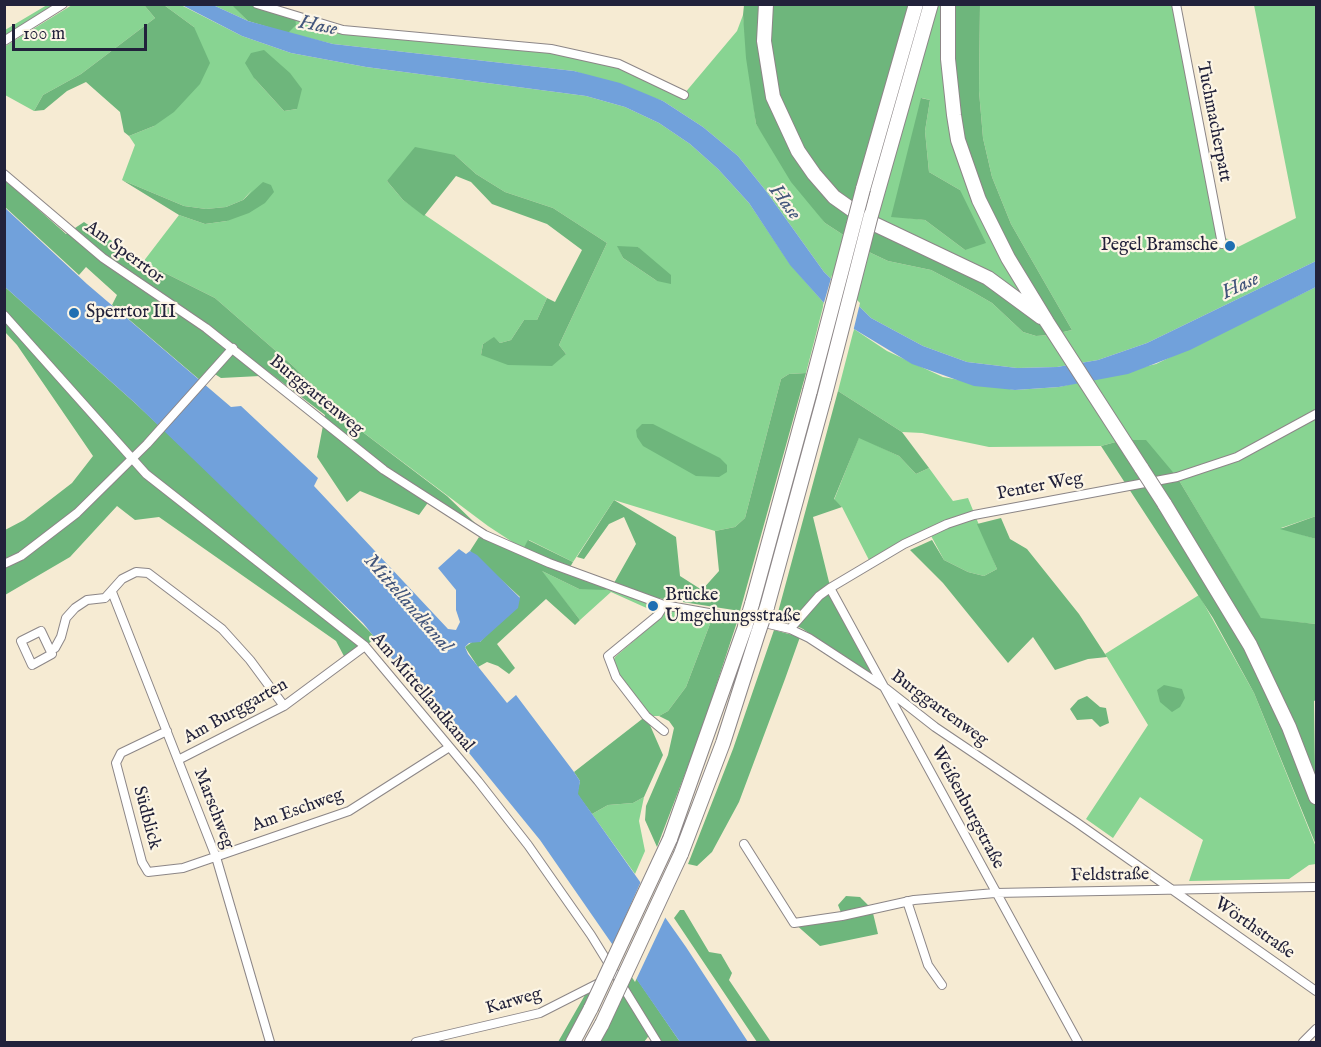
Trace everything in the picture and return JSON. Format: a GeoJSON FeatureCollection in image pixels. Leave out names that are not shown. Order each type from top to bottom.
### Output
{"type":"FeatureCollection","features":[{"type":"Feature","properties":{"kind":"highway"},"geometry":{"type":"LineString","coordinates":[[766,4],[764,41],[773,97],[798,151],[814,174],[834,196],[868,221],[988,278],[1047,322]]}},
{"type":"Feature","properties":{"kind":"highway"},"geometry":{"type":"LineString","coordinates":[[573,1042],[670,839],[745,627],[863,189],[916,4]]}},
{"type":"Feature","properties":{"kind":"highway"},"geometry":{"type":"LineString","coordinates":[[592,1042],[681,854],[723,743],[767,607],[876,196],[931,4]]}},
{"type":"Feature","properties":{"kind":"highway"},"geometry":{"type":"LineString","coordinates":[[948,4],[950,86],[958,140],[968,172],[993,229],[1047,322],[1228,604],[1289,727],[1317,797]]}},
{"type":"Feature","properties":{"kind":"street"},"geometry":{"type":"LineString","coordinates":[[4,41],[63,4]]}},
{"type":"Feature","properties":{"kind":"street"},"geometry":{"type":"LineString","coordinates":[[257,4],[343,30],[551,49],[619,64],[684,95]]}},
{"type":"Feature","properties":{"kind":"street","name":"Tuchmacherpatt"},"geometry":{"type":"LineString","coordinates":[[1176,4],[1222,244]]}},
{"type":"Feature","properties":{"kind":"street","name":"Am Sperrtor"},"geometry":{"type":"LineString","coordinates":[[4,174],[103,258],[232,348]]}},
{"type":"Feature","properties":{"kind":"street","name":"Am Mittellandkanal"},"geometry":{"type":"LineString","coordinates":[[4,315],[35,346],[131,458],[188,509],[365,646],[448,748],[478,781],[528,845],[591,935],[657,1042]]}},
{"type":"Feature","properties":{"kind":"street"},"geometry":{"type":"LineString","coordinates":[[4,564],[21,556],[77,513],[147,444],[232,348]]}},
{"type":"Feature","properties":{"kind":"street","name":"Burggartenweg"},"geometry":{"type":"LineString","coordinates":[[232,348],[402,483],[485,535],[549,563],[664,605],[790,629],[809,638],[884,687],[935,727],[1173,891]]}},
{"type":"Feature","properties":{"kind":"street","name":"Penter Weg"},"geometry":{"type":"LineString","coordinates":[[790,629],[819,596],[830,588],[904,544],[947,524],[974,516],[1188,473],[1238,457],[1317,414]]}},
{"type":"Feature","properties":{"kind":"street"},"geometry":{"type":"LineString","coordinates":[[50,650],[55,648],[62,637],[66,618],[75,608],[87,600],[105,598],[122,579],[136,572],[148,573],[222,629],[250,660],[284,706]]}},
{"type":"Feature","properties":{"kind":"street","name":"Weißenburgstraße"},"geometry":{"type":"LineString","coordinates":[[830,588],[1078,1042]]}},
{"type":"Feature","properties":{"kind":"street","name":"Marschweg"},"geometry":{"type":"LineString","coordinates":[[112,592],[216,857],[270,1042]]}},
{"type":"Feature","properties":{"kind":"street"},"geometry":{"type":"LineString","coordinates":[[664,605],[658,615],[608,656],[616,677],[646,716],[664,731]]}},
{"type":"Feature","properties":{"kind":"street"},"geometry":{"type":"LineString","coordinates":[[41,631],[50,650],[52,654],[32,665],[21,641],[41,631]]}},
{"type":"Feature","properties":{"kind":"street","name":"Am Burggarten"},"geometry":{"type":"LineString","coordinates":[[178,760],[284,706],[365,646]]}},
{"type":"Feature","properties":{"kind":"street","name":"Südblick"},"geometry":{"type":"LineString","coordinates":[[166,732],[121,753],[116,763],[142,862],[148,872],[183,868],[216,857]]}},
{"type":"Feature","properties":{"kind":"street","name":"Am Eschweg"},"geometry":{"type":"LineString","coordinates":[[216,857],[349,811],[448,748]]}},
{"type":"Feature","properties":{"kind":"street","name":"Feldstraße"},"geometry":{"type":"LineString","coordinates":[[744,844],[794,923],[842,916],[907,901],[995,893],[1314,887]]}},
{"type":"Feature","properties":{"kind":"street","name":"Wörthstraße"},"geometry":{"type":"LineString","coordinates":[[1173,891],[1317,991]]}},
{"type":"Feature","properties":{"kind":"street"},"geometry":{"type":"LineString","coordinates":[[907,901],[928,965],[942,986]]}},
{"type":"Feature","properties":{"kind":"street","name":"Karweg"},"geometry":{"type":"LineString","coordinates":[[416,1042],[540,1013],[615,975]]}},
{"type":"Feature","properties":{"kind":"street"},"geometry":{"type":"LineString","coordinates":[[1303,1042],[1317,1029]]}},
{"type":"Feature","properties":{"kind":"green space"},"geometry":{"type":"Polygon","coordinates":[[[47,5],[61,5],[5,39],[5,30],[47,5]]]}},
{"type":"Feature","properties":{"kind":"green space"},"geometry":{"type":"Polygon","coordinates":[[[72,5],[144,5],[155,18],[81,74],[43,95],[34,111],[5,95],[4,47],[72,5]]]}},
{"type":"Feature","properties":{"kind":"green space"},"geometry":{"type":"Polygon","coordinates":[[[144,5],[164,5],[194,27],[210,63],[200,84],[174,112],[154,126],[129,136],[124,132],[120,112],[86,82],[67,91],[44,110],[34,111],[43,95],[81,74],[155,18],[144,5]]]}},
{"type":"Feature","properties":{"kind":"green space"},"geometry":{"type":"Polygon","coordinates":[[[164,5],[181,5],[242,36],[291,53],[366,67],[586,96],[625,107],[659,123],[690,144],[718,169],[749,203],[790,264],[824,303],[806,373],[789,374],[781,379],[745,518],[735,527],[715,531],[614,500],[573,562],[529,540],[523,549],[488,526],[356,427],[292,365],[215,298],[143,262],[179,215],[205,224],[227,221],[252,190],[243,200],[226,207],[206,209],[184,206],[122,180],[135,145],[129,136],[154,126],[194,27],[164,5]],[[254,78],[284,111],[297,109],[254,78]],[[455,155],[387,181],[403,200],[547,298],[537,320],[524,320],[511,340],[500,343],[494,338],[483,344],[481,355],[566,354],[559,345],[607,243],[553,208],[505,192],[476,174],[455,155]],[[618,247],[623,258],[657,281],[638,247],[618,247]]]}},
{"type":"Feature","properties":{"kind":"green space"},"geometry":{"type":"Polygon","coordinates":[[[213,5],[233,5],[248,21],[213,5]]]}},
{"type":"Feature","properties":{"kind":"green space"},"geometry":{"type":"Polygon","coordinates":[[[257,5],[295,17],[296,25],[288,33],[248,21],[233,6],[257,5]]]}},
{"type":"Feature","properties":{"kind":"green space"},"geometry":{"type":"Polygon","coordinates":[[[744,5],[916,5],[857,214],[966,266],[1045,321],[1008,258],[958,140],[948,5],[980,5],[979,91],[983,138],[992,177],[1011,224],[1072,330],[1036,336],[1023,332],[992,303],[973,292],[931,270],[888,261],[871,253],[825,223],[791,182],[756,124],[746,58],[744,5]]]}},
{"type":"Feature","properties":{"kind":"green space"},"geometry":{"type":"Polygon","coordinates":[[[931,5],[948,5],[950,86],[1047,322],[871,215],[931,5]],[[922,98],[892,216],[925,220],[965,250],[960,190],[929,172],[925,131],[930,100],[922,98]]]}},
{"type":"Feature","properties":{"kind":"green space"},"geometry":{"type":"Polygon","coordinates":[[[980,5],[1176,5],[1224,238],[1232,240],[1238,247],[1296,218],[1254,5],[1316,5],[1316,261],[1147,343],[1098,360],[1057,367],[1017,368],[967,362],[923,346],[871,318],[824,272],[738,156],[703,127],[663,101],[574,71],[333,44],[288,33],[295,17],[343,30],[551,49],[619,64],[684,94],[737,31],[743,15],[756,124],[825,223],[871,253],[888,261],[931,270],[973,292],[992,303],[1023,332],[1036,336],[1072,330],[1011,224],[992,177],[983,138],[979,91],[980,5]]]}},
{"type":"Feature","properties":{"kind":"green space"},"geometry":{"type":"Polygon","coordinates":[[[264,50],[290,73],[302,89],[297,109],[284,111],[254,78],[245,63],[251,53],[264,50]]]}},
{"type":"Feature","properties":{"kind":"green space"},"geometry":{"type":"Polygon","coordinates":[[[921,98],[930,100],[925,131],[929,172],[960,190],[986,243],[965,250],[925,220],[891,217],[921,98]]]}},
{"type":"Feature","properties":{"kind":"green space"},"geometry":{"type":"Polygon","coordinates":[[[415,147],[455,155],[476,174],[505,192],[553,208],[607,243],[559,345],[566,354],[552,366],[508,365],[481,355],[483,344],[494,337],[500,343],[511,340],[524,320],[537,320],[547,298],[555,302],[582,250],[547,224],[492,204],[471,182],[456,176],[424,216],[403,200],[387,181],[415,147]]]}},
{"type":"Feature","properties":{"kind":"green space"},"geometry":{"type":"Polygon","coordinates":[[[4,179],[66,234],[84,222],[143,262],[215,298],[292,365],[356,427],[447,496],[476,524],[432,497],[419,515],[360,491],[347,502],[317,457],[325,415],[266,370],[260,376],[221,378],[210,371],[201,381],[112,305],[117,295],[86,267],[79,275],[5,207],[4,179]]]}},
{"type":"Feature","properties":{"kind":"green space"},"geometry":{"type":"Polygon","coordinates":[[[122,180],[184,206],[206,209],[226,207],[243,200],[263,182],[271,185],[274,192],[265,203],[249,213],[227,221],[205,224],[179,215],[122,180]]]}},
{"type":"Feature","properties":{"kind":"green space"},"geometry":{"type":"Polygon","coordinates":[[[617,246],[638,247],[671,275],[671,284],[657,281],[623,258],[617,246]]]}},
{"type":"Feature","properties":{"kind":"green space"},"geometry":{"type":"Polygon","coordinates":[[[5,287],[135,403],[248,509],[376,638],[346,660],[336,641],[159,517],[135,520],[117,506],[70,557],[5,595],[5,530],[24,520],[72,483],[93,456],[17,345],[5,332],[5,287]]]}},
{"type":"Feature","properties":{"kind":"green space"},"geometry":{"type":"Polygon","coordinates":[[[1316,287],[1316,516],[1281,528],[1316,539],[1316,624],[1261,619],[1177,477],[1123,440],[1101,446],[989,447],[922,433],[902,432],[838,391],[854,329],[887,351],[943,377],[1015,390],[1059,387],[1156,364],[1316,287]]]}},
{"type":"Feature","properties":{"kind":"green space"},"geometry":{"type":"Polygon","coordinates":[[[806,373],[740,611],[657,598],[614,583],[636,544],[624,517],[609,524],[584,559],[577,557],[614,500],[676,537],[680,576],[702,590],[719,571],[715,531],[735,527],[745,518],[781,379],[789,374],[806,373]]]}},
{"type":"Feature","properties":{"kind":"green space"},"geometry":{"type":"Polygon","coordinates":[[[838,391],[902,432],[929,468],[916,474],[899,456],[859,438],[834,499],[842,507],[813,517],[829,582],[884,687],[803,629],[777,616],[838,391]]]}},
{"type":"Feature","properties":{"kind":"green space"},"geometry":{"type":"Polygon","coordinates":[[[642,424],[653,424],[720,458],[727,465],[727,472],[719,477],[696,476],[643,446],[637,437],[636,430],[642,424]]]}},
{"type":"Feature","properties":{"kind":"green space"},"geometry":{"type":"Polygon","coordinates":[[[859,437],[899,456],[916,474],[929,468],[953,501],[968,498],[997,569],[984,576],[968,572],[944,560],[929,532],[871,564],[842,507],[834,500],[859,437]]]}},
{"type":"Feature","properties":{"kind":"green space"},"geometry":{"type":"Polygon","coordinates":[[[1123,440],[1146,440],[1177,477],[1261,618],[1316,624],[1316,700],[1314,701],[1316,845],[1254,693],[1213,618],[1101,446],[1123,440]]]}},
{"type":"Feature","properties":{"kind":"green space"},"geometry":{"type":"Polygon","coordinates":[[[1316,516],[1316,539],[1280,529],[1316,516]]]}},
{"type":"Feature","properties":{"kind":"green space"},"geometry":{"type":"Polygon","coordinates":[[[1001,518],[1010,539],[1027,549],[1079,614],[1107,657],[1088,659],[1055,670],[1033,637],[1008,663],[943,583],[910,550],[932,540],[944,560],[968,572],[984,576],[997,569],[977,524],[1001,518]]]}},
{"type":"Feature","properties":{"kind":"green space"},"geometry":{"type":"Polygon","coordinates":[[[479,537],[609,588],[605,590],[579,589],[542,571],[580,620],[575,625],[546,599],[497,644],[515,668],[509,674],[487,662],[478,667],[465,647],[475,640],[480,642],[520,597],[470,551],[479,537]]]}},
{"type":"Feature","properties":{"kind":"green space"},"geometry":{"type":"Polygon","coordinates":[[[528,540],[573,562],[569,569],[523,549],[528,540]]]}},
{"type":"Feature","properties":{"kind":"green space"},"geometry":{"type":"Polygon","coordinates":[[[540,570],[579,589],[609,588],[713,616],[686,687],[668,711],[659,716],[646,716],[610,667],[615,657],[656,622],[651,610],[611,592],[580,620],[540,570]]]}},
{"type":"Feature","properties":{"kind":"green space"},"geometry":{"type":"Polygon","coordinates":[[[1199,595],[1254,693],[1316,847],[1316,864],[1309,865],[1289,879],[1189,881],[1203,840],[1140,797],[1113,838],[1086,819],[1148,725],[1105,654],[1199,595]]]}},
{"type":"Feature","properties":{"kind":"green space"},"geometry":{"type":"Polygon","coordinates":[[[713,616],[737,622],[701,732],[657,847],[645,820],[646,806],[668,755],[674,728],[669,721],[659,716],[668,711],[686,687],[713,616]]]}},
{"type":"Feature","properties":{"kind":"green space"},"geometry":{"type":"Polygon","coordinates":[[[774,630],[800,637],[785,679],[739,802],[712,852],[697,866],[688,864],[733,749],[774,630]]]}},
{"type":"Feature","properties":{"kind":"green space"},"geometry":{"type":"Polygon","coordinates":[[[1164,685],[1182,689],[1185,698],[1180,707],[1172,712],[1160,702],[1157,690],[1164,685]]]}},
{"type":"Feature","properties":{"kind":"green space"},"geometry":{"type":"Polygon","coordinates":[[[1087,696],[1100,707],[1106,708],[1109,723],[1100,727],[1092,719],[1077,720],[1070,709],[1078,700],[1087,696]]]}},
{"type":"Feature","properties":{"kind":"green space"},"geometry":{"type":"Polygon","coordinates":[[[646,716],[663,755],[644,797],[633,803],[608,805],[592,814],[577,794],[580,781],[574,772],[646,716]]]}},
{"type":"Feature","properties":{"kind":"green space"},"geometry":{"type":"Polygon","coordinates":[[[644,797],[639,821],[645,851],[635,874],[592,814],[608,805],[633,803],[644,797]]]}},
{"type":"Feature","properties":{"kind":"green space"},"geometry":{"type":"Polygon","coordinates":[[[846,896],[860,897],[872,909],[878,934],[820,946],[794,923],[842,915],[838,905],[846,896]]]}},
{"type":"Feature","properties":{"kind":"green space"},"geometry":{"type":"Polygon","coordinates":[[[680,910],[684,910],[709,952],[721,954],[732,973],[729,980],[771,1042],[757,1042],[674,918],[680,910]]]}},
{"type":"Feature","properties":{"kind":"green space"},"geometry":{"type":"Polygon","coordinates":[[[628,966],[680,1042],[657,1042],[651,1033],[644,1042],[592,1042],[628,966]]]}},
{"type":"Feature","properties":{"kind":"green space"},"geometry":{"type":"Polygon","coordinates":[[[603,982],[573,1042],[558,1042],[589,988],[603,982]]]}},
{"type":"Feature","properties":{"kind":"water"},"geometry":{"type":"Polygon","coordinates":[[[182,5],[213,5],[248,21],[333,44],[574,71],[620,83],[663,101],[703,127],[738,156],[824,272],[871,318],[923,346],[967,362],[1017,368],[1057,367],[1098,360],[1147,343],[1316,261],[1316,287],[1190,350],[1128,374],[1059,387],[1015,390],[974,386],[912,364],[854,329],[824,303],[790,265],[749,203],[718,169],[690,144],[659,123],[625,107],[586,96],[366,67],[291,53],[242,36],[182,5]]]}},
{"type":"Feature","properties":{"kind":"water","name":"Mittellandkanal"},"geometry":{"type":"Polygon","coordinates":[[[4,207],[87,284],[231,407],[241,406],[318,478],[314,486],[448,629],[456,630],[460,622],[456,610],[456,590],[438,568],[459,549],[466,554],[470,551],[477,555],[520,598],[518,608],[480,642],[469,643],[465,647],[468,654],[507,703],[516,695],[574,772],[580,781],[578,794],[686,947],[748,1042],[680,1042],[540,840],[363,623],[135,403],[5,287],[4,207]]]}},
{"type":"Feature","properties":{"kind":"pier"},"geometry":{"type":"Polygon","coordinates":[[[832,275],[860,303],[853,332],[823,306],[832,275]]]}},
{"type":"Feature","properties":{"kind":"pier"},"geometry":{"type":"Polygon","coordinates":[[[642,879],[667,914],[635,982],[612,947],[642,879]]]}},
{"type":"Feature","properties":{"kind":"place","name":"Pegel Bramsche"},"geometry":{"type":"Point","coordinates":[1230,246]}},
{"type":"Feature","properties":{"kind":"place","name":"Sperrtor III"},"geometry":{"type":"Point","coordinates":[74,313]}},
{"type":"Feature","properties":{"kind":"place","name":"Brücke Umgehungsstraße"},"geometry":{"type":"Point","coordinates":[653,606]}},
{"type":"Feature","properties":{"kind":"water label","name":"Hase"},"geometry":{"type":"Point","coordinates":[318,27]}},
{"type":"Feature","properties":{"kind":"water label","name":"Hase"},"geometry":{"type":"Point","coordinates":[784,203]}},
{"type":"Feature","properties":{"kind":"water label","name":"Hase"},"geometry":{"type":"Point","coordinates":[1241,287]}}]}
